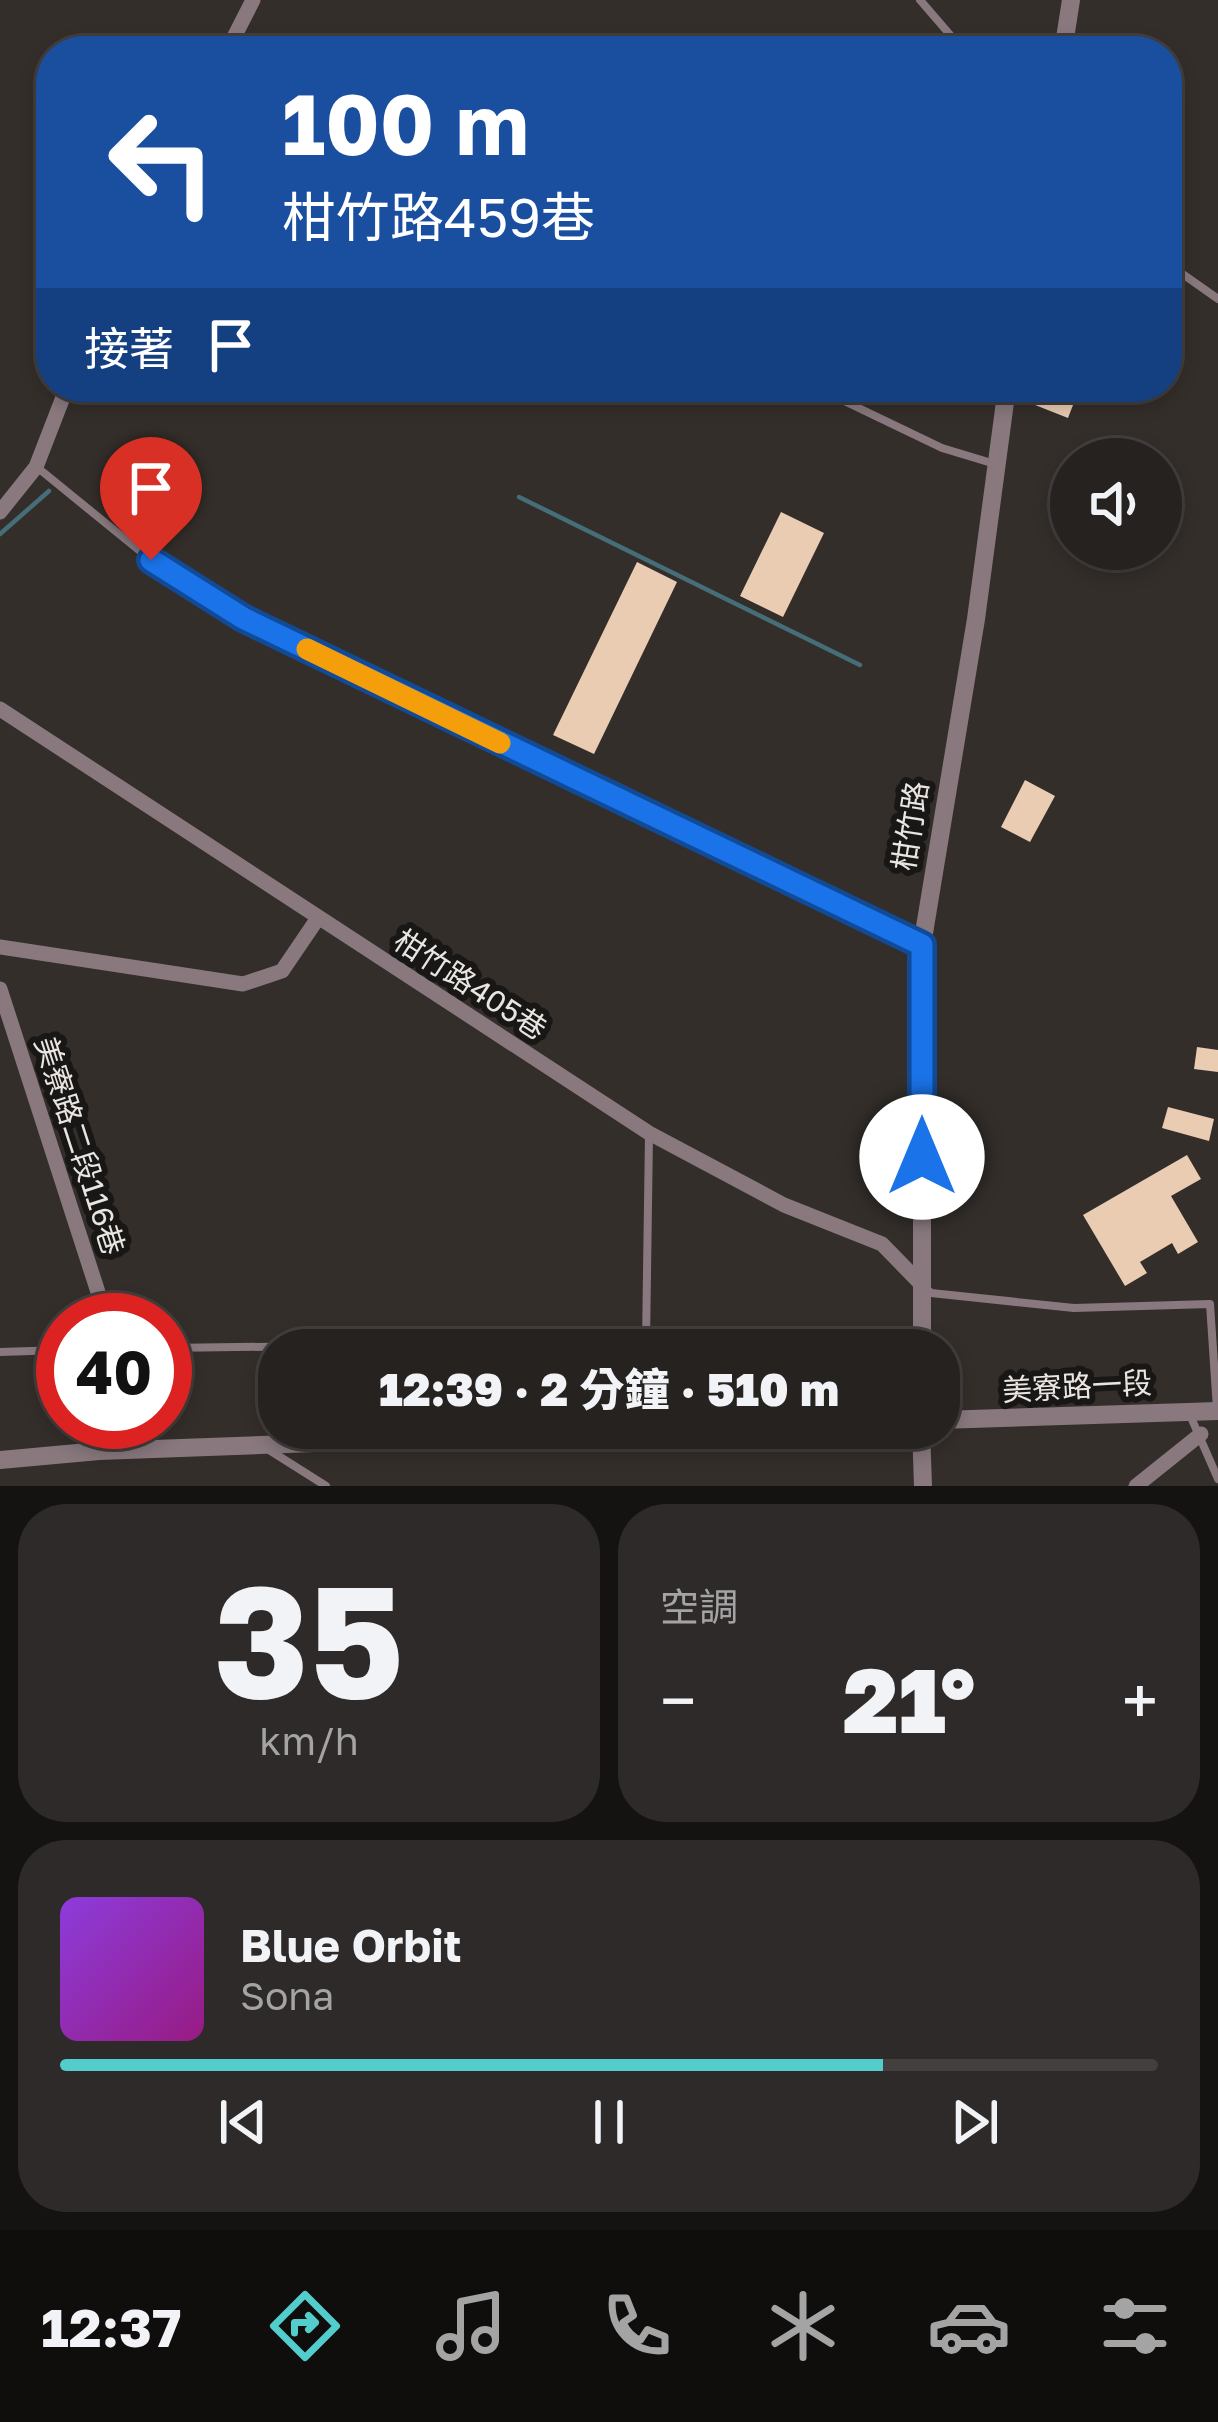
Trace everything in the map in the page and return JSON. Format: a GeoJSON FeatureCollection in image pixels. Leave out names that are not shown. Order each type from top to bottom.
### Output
{"type":"FeatureCollection","features":[{"type":"Feature","properties":{"kind":"street"},"geometry":{"type":"LineString","coordinates":[[234,36],[253,0]]}},
{"type":"Feature","properties":{"kind":"street"},"geometry":{"type":"LineString","coordinates":[[1065,36],[1071,0]]}},
{"type":"Feature","properties":{"kind":"street"},"geometry":{"type":"LineString","coordinates":[[0,512],[36,466],[61,402]]}},
{"type":"Feature","properties":{"kind":"street","name":"柑竹路"},"geometry":{"type":"LineString","coordinates":[[922,1329],[922,945],[976,619],[1005,402]]}},
{"type":"Feature","properties":{"kind":"street","name":"柑竹路405巷"},"geometry":{"type":"LineString","coordinates":[[0,709],[649,1133],[784,1205],[882,1244],[921,1284]]}},
{"type":"Feature","properties":{"kind":"street"},"geometry":{"type":"LineString","coordinates":[[0,947],[243,983],[282,971],[318,918]]}},
{"type":"Feature","properties":{"kind":"street","name":"美寮路二段116巷"},"geometry":{"type":"LineString","coordinates":[[0,989],[97,1293]]}},
{"type":"Feature","properties":{"kind":"street","name":"美寮路一段"},"geometry":{"type":"LineString","coordinates":[[960,1419],[1218,1411]]}},
{"type":"Feature","properties":{"kind":"street"},"geometry":{"type":"LineString","coordinates":[[1136,1486],[1201,1434]]}},
{"type":"Feature","properties":{"kind":"street"},"geometry":{"type":"LineString","coordinates":[[0,1460],[258,1444]]}},
{"type":"Feature","properties":{"kind":"street"},"geometry":{"type":"LineString","coordinates":[[922,1449],[923,1486]]}},
{"type":"Feature","properties":{"kind":"lane"},"geometry":{"type":"LineString","coordinates":[[920,0],[951,36]]}},
{"type":"Feature","properties":{"kind":"lane"},"geometry":{"type":"LineString","coordinates":[[1182,274],[1218,299]]}},
{"type":"Feature","properties":{"kind":"lane"},"geometry":{"type":"LineString","coordinates":[[845,402],[942,448],[996,465]]}},
{"type":"Feature","properties":{"kind":"lane"},"geometry":{"type":"LineString","coordinates":[[36,466],[151,560],[243,618],[922,945]]}},
{"type":"Feature","properties":{"kind":"lane"},"geometry":{"type":"LineString","coordinates":[[192,1348],[646,1342],[649,1133]]}},
{"type":"Feature","properties":{"kind":"lane"},"geometry":{"type":"LineString","coordinates":[[921,1284],[931,1293],[1074,1308],[1210,1304],[1218,1411]]}},
{"type":"Feature","properties":{"kind":"lane"},"geometry":{"type":"LineString","coordinates":[[0,1352],[36,1351]]}},
{"type":"Feature","properties":{"kind":"lane"},"geometry":{"type":"LineString","coordinates":[[1189,1412],[1218,1479]]}},
{"type":"Feature","properties":{"kind":"lane"},"geometry":{"type":"LineString","coordinates":[[268,1449],[326,1486]]}},
{"type":"Feature","properties":{"kind":"building"},"geometry":{"type":"Polygon","coordinates":[[[1030,402],[1074,402],[1068,418],[1030,402]]]}},
{"type":"Feature","properties":{"kind":"building"},"geometry":{"type":"Polygon","coordinates":[[[781,512],[824,533],[783,617],[740,596],[781,512]]]}},
{"type":"Feature","properties":{"kind":"building"},"geometry":{"type":"Polygon","coordinates":[[[637,562],[677,582],[594,754],[553,735],[637,562]]]}},
{"type":"Feature","properties":{"kind":"building"},"geometry":{"type":"Polygon","coordinates":[[[1025,780],[1055,796],[1030,842],[1001,827],[1025,780]]]}},
{"type":"Feature","properties":{"kind":"building"},"geometry":{"type":"Polygon","coordinates":[[[1197,1047],[1218,1050],[1218,1072],[1194,1069],[1197,1047]]]}},
{"type":"Feature","properties":{"kind":"building"},"geometry":{"type":"Polygon","coordinates":[[[1168,1107],[1214,1119],[1209,1141],[1162,1128],[1168,1107]]]}},
{"type":"Feature","properties":{"kind":"building"},"geometry":{"type":"Polygon","coordinates":[[[1187,1155],[1201,1179],[1171,1196],[1198,1242],[1178,1254],[1172,1243],[1140,1262],[1147,1273],[1125,1286],[1083,1215],[1187,1155]]]}},
{"type":"Feature","properties":{"kind":"waterway"},"geometry":{"type":"LineString","coordinates":[[0,534],[49,491]]}},
{"type":"Feature","properties":{"kind":"waterway"},"geometry":{"type":"LineString","coordinates":[[519,497],[860,665]]}},
{"type":"Feature","properties":{"kind":"slow traffic"},"geometry":{"type":"LineString","coordinates":[[307,649],[500,743]]}},
{"type":"Feature","properties":{"kind":"route"},"geometry":{"type":"LineString","coordinates":[[151,560],[243,618],[922,945],[922,1157]]}}]}
